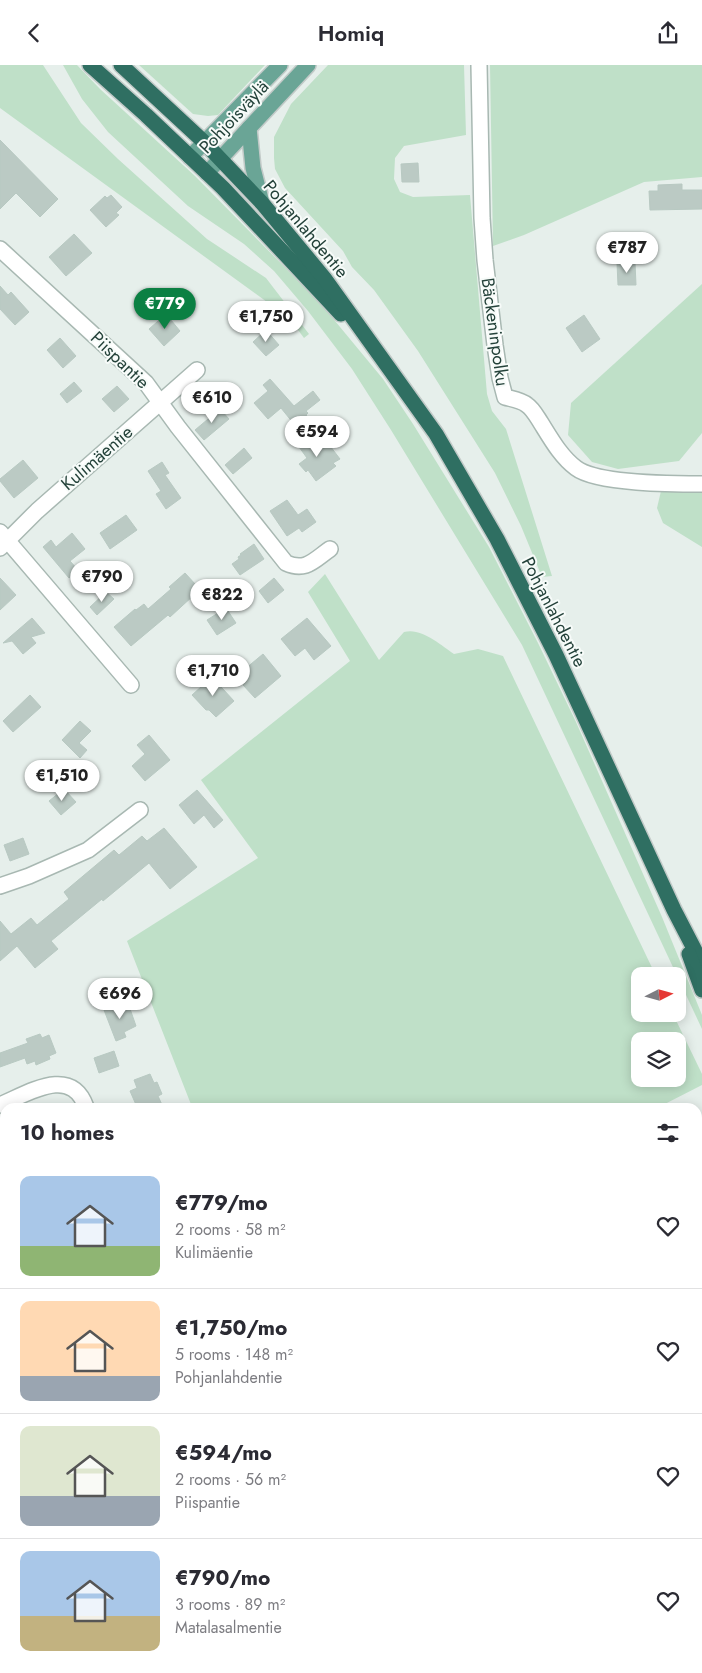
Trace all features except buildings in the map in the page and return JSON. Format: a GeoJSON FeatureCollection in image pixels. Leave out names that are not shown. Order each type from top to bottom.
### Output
{"type":"FeatureCollection","features":[{"type":"Feature","properties":{"kind":"highway","name":"Pohjanlahdentie"},"geometry":{"type":"LineString","coordinates":[[90,65],[207,173],[372,346]]}},
{"type":"Feature","properties":{"kind":"highway","name":"Pohjanlahdentie"},"geometry":{"type":"LineString","coordinates":[[121,65],[204,142],[262,203],[326,279],[436,435],[497,539],[556,655],[674,911],[702,964]]}},
{"type":"Feature","properties":{"kind":"highway","name":"Pohjanlahdentie"},"geometry":{"type":"LineString","coordinates":[[674,911],[702,990]]}},
{"type":"Feature","properties":{"kind":"main road","name":"Pohjoisväylä"},"geometry":{"type":"LineString","coordinates":[[190,157],[280,65]]}},
{"type":"Feature","properties":{"kind":"main road","name":"Pohjoisväylä"},"geometry":{"type":"LineString","coordinates":[[207,173],[308,65]]}},
{"type":"Feature","properties":{"kind":"main road"},"geometry":{"type":"LineString","coordinates":[[249,129],[253,168],[262,203]]}},
{"type":"Feature","properties":{"kind":"street","name":"Bäckeninpolku"},"geometry":{"type":"LineString","coordinates":[[479,65],[482,218],[485,260],[495,345],[505,397],[526,404],[558,450],[578,469],[592,475],[614,479],[673,484],[702,484]]}},
{"type":"Feature","properties":{"kind":"street","name":"Piispantie"},"geometry":{"type":"LineString","coordinates":[[0,249],[146,383],[178,427],[286,563],[296,568],[306,565],[330,549]]}},
{"type":"Feature","properties":{"kind":"street","name":"Kulimäentie"},"geometry":{"type":"LineString","coordinates":[[2,541],[197,370]]}},
{"type":"Feature","properties":{"kind":"street"},"geometry":{"type":"LineString","coordinates":[[2,541],[131,685]]}},
{"type":"Feature","properties":{"kind":"street"},"geometry":{"type":"LineString","coordinates":[[0,886],[29,877],[88,850],[140,810]]}},
{"type":"Feature","properties":{"kind":"street"},"geometry":{"type":"LineString","coordinates":[[5,1103],[48,1085],[64,1085],[75,1089],[85,1103]]}},
{"type":"Feature","properties":{"kind":"green space"},"geometry":{"type":"Polygon","coordinates":[[[0,65],[43,65],[81,123],[207,239],[266,278],[309,334],[304,338],[289,318],[0,108],[0,65]]]}},
{"type":"Feature","properties":{"kind":"green space"},"geometry":{"type":"Polygon","coordinates":[[[63,65],[77,65],[100,89],[195,176],[321,304],[383,379],[489,547],[538,643],[576,722],[682,967],[673,967],[522,645],[352,369],[308,311],[274,271],[244,244],[188,206],[108,132],[82,99],[63,65]]]}},
{"type":"Feature","properties":{"kind":"green space"},"geometry":{"type":"Polygon","coordinates":[[[139,65],[265,65],[218,115],[208,116],[193,114],[139,65]]]}},
{"type":"Feature","properties":{"kind":"green space"},"geometry":{"type":"Polygon","coordinates":[[[328,65],[464,65],[466,135],[404,146],[395,158],[394,179],[400,192],[413,197],[470,195],[487,394],[492,411],[506,429],[552,576],[542,577],[521,526],[495,473],[418,351],[374,290],[352,267],[343,251],[285,188],[275,169],[274,137],[291,104],[328,65]]]}},
{"type":"Feature","properties":{"kind":"green space"},"geometry":{"type":"Polygon","coordinates":[[[490,65],[702,65],[702,177],[644,182],[524,235],[493,246],[490,65]]]}},
{"type":"Feature","properties":{"kind":"green space"},"geometry":{"type":"Polygon","coordinates":[[[702,284],[702,433],[679,461],[618,469],[592,462],[568,435],[571,403],[702,284]]]}},
{"type":"Feature","properties":{"kind":"green space"},"geometry":{"type":"Polygon","coordinates":[[[661,491],[702,492],[702,547],[663,523],[657,508],[661,491]]]}},
{"type":"Feature","properties":{"kind":"green space"},"geometry":{"type":"Polygon","coordinates":[[[325,574],[379,660],[404,632],[410,631],[424,634],[454,654],[478,649],[503,656],[652,967],[631,967],[631,1023],[677,1023],[682,1032],[631,1032],[631,1087],[686,1087],[686,1041],[702,1074],[702,1085],[667,1103],[190,1103],[127,941],[258,858],[201,780],[350,661],[308,592],[325,574]]]}},
{"type":"Feature","properties":{"kind":"green space"},"geometry":{"type":"Polygon","coordinates":[[[686,976],[702,1015],[702,1029],[686,995],[686,976]]]}}]}
